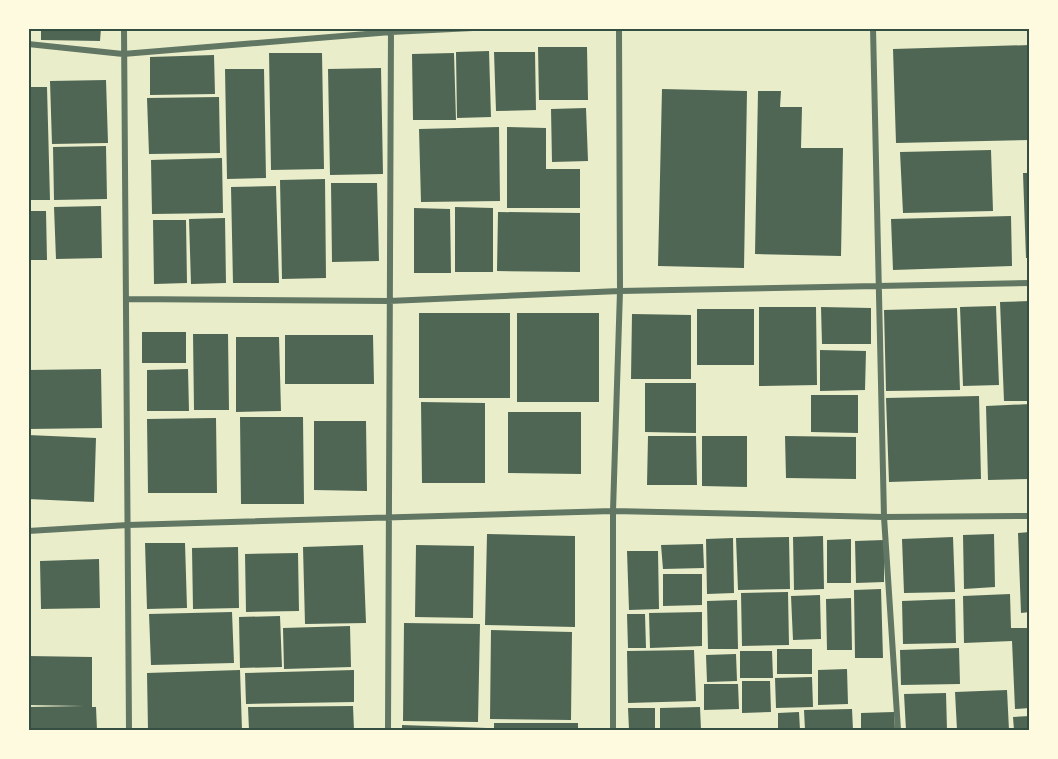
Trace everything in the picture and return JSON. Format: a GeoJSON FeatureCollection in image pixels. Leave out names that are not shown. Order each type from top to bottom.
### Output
{"type":"FeatureCollection","features":[{"type":"Feature","properties":{"kind":"street"},"geometry":{"type":"LineString","coordinates":[[124,28],[129,730]]}},
{"type":"Feature","properties":{"kind":"street"},"geometry":{"type":"LineString","coordinates":[[28,44],[123,54],[392,30],[473,28]]}},
{"type":"Feature","properties":{"kind":"street"},"geometry":{"type":"LineString","coordinates":[[613,730],[613,511],[620,291],[619,28]]}},
{"type":"Feature","properties":{"kind":"street"},"geometry":{"type":"LineString","coordinates":[[873,28],[884,517],[898,730]]}},
{"type":"Feature","properties":{"kind":"street"},"geometry":{"type":"LineString","coordinates":[[388,730],[392,30]]}},
{"type":"Feature","properties":{"kind":"street"},"geometry":{"type":"LineString","coordinates":[[127,299],[389,301],[620,291],[1029,283]]}},
{"type":"Feature","properties":{"kind":"street"},"geometry":{"type":"LineString","coordinates":[[28,531],[128,525],[613,511],[884,517],[1029,516]]}},
{"type":"Feature","properties":{"kind":"building"},"geometry":{"type":"Polygon","coordinates":[[[41,28],[101,28],[100,41],[41,40],[41,28]]]}},
{"type":"Feature","properties":{"kind":"building"},"geometry":{"type":"Polygon","coordinates":[[[1030,45],[1030,140],[896,143],[893,49],[1030,45]]]}},
{"type":"Feature","properties":{"kind":"building"},"geometry":{"type":"Polygon","coordinates":[[[538,47],[587,47],[588,100],[539,100],[538,47]]]}},
{"type":"Feature","properties":{"kind":"building"},"geometry":{"type":"Polygon","coordinates":[[[489,51],[491,117],[457,118],[456,52],[489,51]]]}},
{"type":"Feature","properties":{"kind":"building"},"geometry":{"type":"Polygon","coordinates":[[[494,52],[535,52],[536,110],[496,111],[494,52]]]}},
{"type":"Feature","properties":{"kind":"building"},"geometry":{"type":"Polygon","coordinates":[[[269,53],[322,53],[324,169],[271,170],[269,53]]]}},
{"type":"Feature","properties":{"kind":"building"},"geometry":{"type":"Polygon","coordinates":[[[454,53],[456,120],[413,120],[412,54],[454,53]]]}},
{"type":"Feature","properties":{"kind":"building"},"geometry":{"type":"Polygon","coordinates":[[[214,55],[215,94],[150,95],[150,57],[214,55]]]}},
{"type":"Feature","properties":{"kind":"building"},"geometry":{"type":"Polygon","coordinates":[[[381,68],[383,174],[330,175],[328,69],[381,68]]]}},
{"type":"Feature","properties":{"kind":"building"},"geometry":{"type":"Polygon","coordinates":[[[225,69],[264,69],[266,178],[227,179],[225,69]]]}},
{"type":"Feature","properties":{"kind":"building"},"geometry":{"type":"Polygon","coordinates":[[[106,80],[108,143],[52,144],[50,81],[106,80]]]}},
{"type":"Feature","properties":{"kind":"building"},"geometry":{"type":"Polygon","coordinates":[[[28,87],[47,87],[50,200],[28,200],[28,87]]]}},
{"type":"Feature","properties":{"kind":"building"},"geometry":{"type":"Polygon","coordinates":[[[662,89],[747,91],[744,268],[658,266],[662,89]]]}},
{"type":"Feature","properties":{"kind":"building"},"geometry":{"type":"Polygon","coordinates":[[[758,91],[781,91],[780,107],[802,107],[801,148],[843,148],[841,256],[755,254],[758,91]]]}},
{"type":"Feature","properties":{"kind":"building"},"geometry":{"type":"Polygon","coordinates":[[[219,97],[220,153],[149,154],[147,98],[219,97]]]}},
{"type":"Feature","properties":{"kind":"building"},"geometry":{"type":"Polygon","coordinates":[[[586,108],[588,161],[552,162],[551,109],[586,108]]]}},
{"type":"Feature","properties":{"kind":"building"},"geometry":{"type":"Polygon","coordinates":[[[499,127],[500,201],[421,202],[419,129],[499,127]]]}},
{"type":"Feature","properties":{"kind":"building"},"geometry":{"type":"Polygon","coordinates":[[[507,127],[546,128],[546,169],[580,169],[580,208],[507,208],[507,127]]]}},
{"type":"Feature","properties":{"kind":"building"},"geometry":{"type":"Polygon","coordinates":[[[106,146],[107,199],[54,200],[53,147],[106,146]]]}},
{"type":"Feature","properties":{"kind":"building"},"geometry":{"type":"Polygon","coordinates":[[[991,150],[993,211],[903,213],[900,152],[991,150]]]}},
{"type":"Feature","properties":{"kind":"building"},"geometry":{"type":"Polygon","coordinates":[[[222,158],[223,213],[152,214],[151,160],[222,158]]]}},
{"type":"Feature","properties":{"kind":"building"},"geometry":{"type":"Polygon","coordinates":[[[1023,173],[1030,173],[1030,258],[1026,258],[1023,173]]]}},
{"type":"Feature","properties":{"kind":"building"},"geometry":{"type":"Polygon","coordinates":[[[325,179],[326,278],[282,279],[280,180],[325,179]]]}},
{"type":"Feature","properties":{"kind":"building"},"geometry":{"type":"Polygon","coordinates":[[[331,183],[377,183],[379,261],[332,262],[331,183]]]}},
{"type":"Feature","properties":{"kind":"building"},"geometry":{"type":"Polygon","coordinates":[[[276,186],[279,283],[233,283],[231,187],[276,186]]]}},
{"type":"Feature","properties":{"kind":"building"},"geometry":{"type":"Polygon","coordinates":[[[101,206],[102,258],[56,259],[54,207],[101,206]]]}},
{"type":"Feature","properties":{"kind":"building"},"geometry":{"type":"Polygon","coordinates":[[[455,207],[493,208],[493,272],[455,272],[455,207]]]}},
{"type":"Feature","properties":{"kind":"building"},"geometry":{"type":"Polygon","coordinates":[[[414,208],[450,209],[451,273],[414,273],[414,208]]]}},
{"type":"Feature","properties":{"kind":"building"},"geometry":{"type":"Polygon","coordinates":[[[28,211],[46,211],[47,260],[28,260],[28,211]]]}},
{"type":"Feature","properties":{"kind":"building"},"geometry":{"type":"Polygon","coordinates":[[[498,212],[580,213],[580,272],[497,271],[498,212]]]}},
{"type":"Feature","properties":{"kind":"building"},"geometry":{"type":"Polygon","coordinates":[[[1011,216],[1012,266],[893,270],[891,219],[1011,216]]]}},
{"type":"Feature","properties":{"kind":"building"},"geometry":{"type":"Polygon","coordinates":[[[225,218],[226,283],[191,284],[189,219],[225,218]]]}},
{"type":"Feature","properties":{"kind":"building"},"geometry":{"type":"Polygon","coordinates":[[[153,220],[186,220],[187,283],[154,284],[153,220]]]}},
{"type":"Feature","properties":{"kind":"building"},"geometry":{"type":"Polygon","coordinates":[[[1030,301],[1030,401],[1004,401],[1000,302],[1030,301]]]}},
{"type":"Feature","properties":{"kind":"building"},"geometry":{"type":"Polygon","coordinates":[[[996,306],[999,385],[963,386],[960,307],[996,306]]]}},
{"type":"Feature","properties":{"kind":"building"},"geometry":{"type":"Polygon","coordinates":[[[759,307],[816,307],[817,385],[759,386],[759,307]]]}},
{"type":"Feature","properties":{"kind":"building"},"geometry":{"type":"Polygon","coordinates":[[[821,307],[871,308],[871,344],[822,344],[821,307]]]}},
{"type":"Feature","properties":{"kind":"building"},"geometry":{"type":"Polygon","coordinates":[[[957,308],[960,390],[886,391],[884,310],[957,308]]]}},
{"type":"Feature","properties":{"kind":"building"},"geometry":{"type":"Polygon","coordinates":[[[697,309],[754,309],[754,365],[697,365],[697,309]]]}},
{"type":"Feature","properties":{"kind":"building"},"geometry":{"type":"Polygon","coordinates":[[[419,313],[510,313],[510,398],[419,398],[419,313]]]}},
{"type":"Feature","properties":{"kind":"building"},"geometry":{"type":"Polygon","coordinates":[[[517,313],[599,313],[599,402],[517,402],[517,313]]]}},
{"type":"Feature","properties":{"kind":"building"},"geometry":{"type":"Polygon","coordinates":[[[632,314],[691,315],[691,379],[631,379],[632,314]]]}},
{"type":"Feature","properties":{"kind":"building"},"geometry":{"type":"Polygon","coordinates":[[[142,332],[186,332],[186,363],[142,363],[142,332]]]}},
{"type":"Feature","properties":{"kind":"building"},"geometry":{"type":"Polygon","coordinates":[[[193,334],[228,334],[229,410],[194,410],[193,334]]]}},
{"type":"Feature","properties":{"kind":"building"},"geometry":{"type":"Polygon","coordinates":[[[285,335],[373,335],[374,384],[285,384],[285,335]]]}},
{"type":"Feature","properties":{"kind":"building"},"geometry":{"type":"Polygon","coordinates":[[[236,337],[279,337],[281,411],[236,412],[236,337]]]}},
{"type":"Feature","properties":{"kind":"building"},"geometry":{"type":"Polygon","coordinates":[[[820,350],[866,351],[865,390],[820,391],[820,350]]]}},
{"type":"Feature","properties":{"kind":"building"},"geometry":{"type":"Polygon","coordinates":[[[101,369],[102,428],[28,429],[28,370],[101,369]]]}},
{"type":"Feature","properties":{"kind":"building"},"geometry":{"type":"Polygon","coordinates":[[[188,369],[189,411],[147,411],[147,370],[188,369]]]}},
{"type":"Feature","properties":{"kind":"building"},"geometry":{"type":"Polygon","coordinates":[[[645,383],[696,383],[696,433],[645,432],[645,383]]]}},
{"type":"Feature","properties":{"kind":"building"},"geometry":{"type":"Polygon","coordinates":[[[811,395],[858,395],[858,433],[811,432],[811,395]]]}},
{"type":"Feature","properties":{"kind":"building"},"geometry":{"type":"Polygon","coordinates":[[[979,396],[981,479],[889,482],[886,398],[979,396]]]}},
{"type":"Feature","properties":{"kind":"building"},"geometry":{"type":"Polygon","coordinates":[[[421,402],[485,403],[485,483],[422,483],[421,402]]]}},
{"type":"Feature","properties":{"kind":"building"},"geometry":{"type":"Polygon","coordinates":[[[1030,404],[1030,479],[988,480],[986,406],[1030,404]]]}},
{"type":"Feature","properties":{"kind":"building"},"geometry":{"type":"Polygon","coordinates":[[[508,412],[581,412],[581,474],[508,473],[508,412]]]}},
{"type":"Feature","properties":{"kind":"building"},"geometry":{"type":"Polygon","coordinates":[[[240,417],[303,417],[304,504],[241,504],[240,417]]]}},
{"type":"Feature","properties":{"kind":"building"},"geometry":{"type":"Polygon","coordinates":[[[216,418],[217,493],[148,493],[147,419],[216,418]]]}},
{"type":"Feature","properties":{"kind":"building"},"geometry":{"type":"Polygon","coordinates":[[[314,421],[366,421],[367,491],[314,490],[314,421]]]}},
{"type":"Feature","properties":{"kind":"building"},"geometry":{"type":"Polygon","coordinates":[[[28,435],[96,438],[94,502],[28,499],[28,435]]]}},
{"type":"Feature","properties":{"kind":"building"},"geometry":{"type":"Polygon","coordinates":[[[648,436],[696,436],[697,485],[647,485],[648,436]]]}},
{"type":"Feature","properties":{"kind":"building"},"geometry":{"type":"Polygon","coordinates":[[[702,436],[747,436],[747,487],[702,486],[702,436]]]}},
{"type":"Feature","properties":{"kind":"building"},"geometry":{"type":"Polygon","coordinates":[[[785,436],[856,437],[856,479],[786,478],[785,436]]]}},
{"type":"Feature","properties":{"kind":"building"},"geometry":{"type":"Polygon","coordinates":[[[1030,532],[1030,612],[1021,613],[1018,533],[1030,532]]]}},
{"type":"Feature","properties":{"kind":"building"},"geometry":{"type":"Polygon","coordinates":[[[487,534],[575,536],[575,627],[485,625],[487,534]]]}},
{"type":"Feature","properties":{"kind":"building"},"geometry":{"type":"Polygon","coordinates":[[[994,534],[995,587],[964,589],[963,535],[994,534]]]}},
{"type":"Feature","properties":{"kind":"building"},"geometry":{"type":"Polygon","coordinates":[[[823,536],[824,589],[794,590],[793,537],[823,536]]]}},
{"type":"Feature","properties":{"kind":"building"},"geometry":{"type":"Polygon","coordinates":[[[789,537],[790,589],[738,590],[736,538],[789,537]]]}},
{"type":"Feature","properties":{"kind":"building"},"geometry":{"type":"Polygon","coordinates":[[[953,537],[955,592],[904,593],[902,539],[953,537]]]}},
{"type":"Feature","properties":{"kind":"building"},"geometry":{"type":"Polygon","coordinates":[[[733,538],[734,593],[707,594],[706,539],[733,538]]]}},
{"type":"Feature","properties":{"kind":"building"},"geometry":{"type":"Polygon","coordinates":[[[851,539],[851,583],[827,583],[827,540],[851,539]]]}},
{"type":"Feature","properties":{"kind":"building"},"geometry":{"type":"Polygon","coordinates":[[[884,540],[884,582],[856,583],[855,541],[884,540]]]}},
{"type":"Feature","properties":{"kind":"building"},"geometry":{"type":"Polygon","coordinates":[[[145,543],[185,543],[187,608],[147,609],[145,543]]]}},
{"type":"Feature","properties":{"kind":"building"},"geometry":{"type":"Polygon","coordinates":[[[703,544],[704,568],[663,569],[661,545],[703,544]]]}},
{"type":"Feature","properties":{"kind":"building"},"geometry":{"type":"Polygon","coordinates":[[[363,545],[366,623],[305,624],[303,547],[363,545]]]}},
{"type":"Feature","properties":{"kind":"building"},"geometry":{"type":"Polygon","coordinates":[[[416,545],[474,546],[473,618],[415,617],[416,545]]]}},
{"type":"Feature","properties":{"kind":"building"},"geometry":{"type":"Polygon","coordinates":[[[238,547],[239,608],[193,609],[192,548],[238,547]]]}},
{"type":"Feature","properties":{"kind":"building"},"geometry":{"type":"Polygon","coordinates":[[[627,551],[658,551],[659,609],[629,610],[627,551]]]}},
{"type":"Feature","properties":{"kind":"building"},"geometry":{"type":"Polygon","coordinates":[[[298,553],[299,611],[246,612],[245,554],[298,553]]]}},
{"type":"Feature","properties":{"kind":"building"},"geometry":{"type":"Polygon","coordinates":[[[99,559],[100,608],[41,609],[40,561],[99,559]]]}},
{"type":"Feature","properties":{"kind":"building"},"geometry":{"type":"Polygon","coordinates":[[[663,574],[702,574],[702,605],[663,606],[663,574]]]}},
{"type":"Feature","properties":{"kind":"building"},"geometry":{"type":"Polygon","coordinates":[[[881,589],[883,658],[855,658],[854,590],[881,589]]]}},
{"type":"Feature","properties":{"kind":"building"},"geometry":{"type":"Polygon","coordinates":[[[788,592],[789,645],[742,646],[741,593],[788,592]]]}},
{"type":"Feature","properties":{"kind":"building"},"geometry":{"type":"Polygon","coordinates":[[[1010,594],[1011,628],[1030,628],[1030,708],[1015,709],[1012,641],[964,643],[963,596],[1010,594]]]}},
{"type":"Feature","properties":{"kind":"building"},"geometry":{"type":"Polygon","coordinates":[[[820,595],[821,639],[793,640],[791,596],[820,595]]]}},
{"type":"Feature","properties":{"kind":"building"},"geometry":{"type":"Polygon","coordinates":[[[851,598],[852,650],[827,650],[826,599],[851,598]]]}},
{"type":"Feature","properties":{"kind":"building"},"geometry":{"type":"Polygon","coordinates":[[[955,599],[956,643],[903,644],[902,601],[955,599]]]}},
{"type":"Feature","properties":{"kind":"building"},"geometry":{"type":"Polygon","coordinates":[[[737,600],[738,649],[708,649],[707,601],[737,600]]]}},
{"type":"Feature","properties":{"kind":"building"},"geometry":{"type":"Polygon","coordinates":[[[232,612],[234,663],[151,665],[149,614],[232,612]]]}},
{"type":"Feature","properties":{"kind":"building"},"geometry":{"type":"Polygon","coordinates":[[[702,612],[702,646],[650,648],[649,613],[702,612]]]}},
{"type":"Feature","properties":{"kind":"building"},"geometry":{"type":"Polygon","coordinates":[[[627,614],[645,614],[646,648],[628,648],[627,614]]]}},
{"type":"Feature","properties":{"kind":"building"},"geometry":{"type":"Polygon","coordinates":[[[280,616],[282,667],[240,668],[239,617],[280,616]]]}},
{"type":"Feature","properties":{"kind":"building"},"geometry":{"type":"Polygon","coordinates":[[[404,623],[480,624],[478,722],[403,721],[404,623]]]}},
{"type":"Feature","properties":{"kind":"building"},"geometry":{"type":"Polygon","coordinates":[[[350,626],[351,667],[284,669],[283,628],[350,626]]]}},
{"type":"Feature","properties":{"kind":"building"},"geometry":{"type":"Polygon","coordinates":[[[491,630],[572,632],[571,720],[490,719],[491,630]]]}},
{"type":"Feature","properties":{"kind":"building"},"geometry":{"type":"Polygon","coordinates":[[[959,648],[960,684],[901,685],[900,650],[959,648]]]}},
{"type":"Feature","properties":{"kind":"building"},"geometry":{"type":"Polygon","coordinates":[[[777,649],[812,649],[812,674],[777,674],[777,649]]]}},
{"type":"Feature","properties":{"kind":"building"},"geometry":{"type":"Polygon","coordinates":[[[694,650],[696,701],[628,703],[627,651],[694,650]]]}},
{"type":"Feature","properties":{"kind":"building"},"geometry":{"type":"Polygon","coordinates":[[[740,651],[772,651],[773,678],[740,678],[740,651]]]}},
{"type":"Feature","properties":{"kind":"building"},"geometry":{"type":"Polygon","coordinates":[[[736,654],[737,681],[707,682],[706,655],[736,654]]]}},
{"type":"Feature","properties":{"kind":"building"},"geometry":{"type":"Polygon","coordinates":[[[28,656],[92,657],[92,707],[96,707],[97,730],[28,730],[28,707],[84,706],[28,705],[28,656]]]}},
{"type":"Feature","properties":{"kind":"building"},"geometry":{"type":"Polygon","coordinates":[[[847,669],[848,704],[818,705],[818,670],[847,669]]]}},
{"type":"Feature","properties":{"kind":"building"},"geometry":{"type":"Polygon","coordinates":[[[240,670],[242,730],[148,730],[147,673],[240,670]]]}},
{"type":"Feature","properties":{"kind":"building"},"geometry":{"type":"Polygon","coordinates":[[[354,670],[354,702],[246,704],[245,673],[354,670]]]}},
{"type":"Feature","properties":{"kind":"building"},"geometry":{"type":"Polygon","coordinates":[[[812,677],[813,707],[776,708],[775,678],[812,677]]]}},
{"type":"Feature","properties":{"kind":"building"},"geometry":{"type":"Polygon","coordinates":[[[742,681],[770,681],[771,712],[742,713],[742,681]]]}},
{"type":"Feature","properties":{"kind":"building"},"geometry":{"type":"Polygon","coordinates":[[[704,684],[738,684],[739,709],[704,710],[704,684]]]}},
{"type":"Feature","properties":{"kind":"building"},"geometry":{"type":"Polygon","coordinates":[[[1007,690],[1009,730],[957,730],[955,692],[1007,690]]]}},
{"type":"Feature","properties":{"kind":"building"},"geometry":{"type":"Polygon","coordinates":[[[946,693],[947,730],[906,730],[904,694],[946,693]]]}},
{"type":"Feature","properties":{"kind":"building"},"geometry":{"type":"Polygon","coordinates":[[[353,706],[354,730],[249,730],[248,707],[353,706]]]}},
{"type":"Feature","properties":{"kind":"building"},"geometry":{"type":"Polygon","coordinates":[[[700,707],[701,730],[660,730],[660,708],[700,707]]]}},
{"type":"Feature","properties":{"kind":"building"},"geometry":{"type":"Polygon","coordinates":[[[628,708],[655,708],[655,730],[629,730],[628,708]]]}},
{"type":"Feature","properties":{"kind":"building"},"geometry":{"type":"Polygon","coordinates":[[[852,709],[853,730],[805,730],[804,710],[852,709]]]}},
{"type":"Feature","properties":{"kind":"building"},"geometry":{"type":"Polygon","coordinates":[[[799,712],[800,730],[778,730],[778,713],[799,712]]]}},
{"type":"Feature","properties":{"kind":"building"},"geometry":{"type":"Polygon","coordinates":[[[894,712],[895,730],[861,730],[861,713],[894,712]]]}},
{"type":"Feature","properties":{"kind":"building"},"geometry":{"type":"Polygon","coordinates":[[[1030,716],[1030,730],[1014,730],[1013,717],[1030,716]]]}},
{"type":"Feature","properties":{"kind":"building"},"geometry":{"type":"Polygon","coordinates":[[[494,723],[578,723],[578,730],[494,730],[494,723]]]}},
{"type":"Feature","properties":{"kind":"building"},"geometry":{"type":"Polygon","coordinates":[[[402,725],[487,728],[487,730],[402,730],[402,725]]]}}]}
